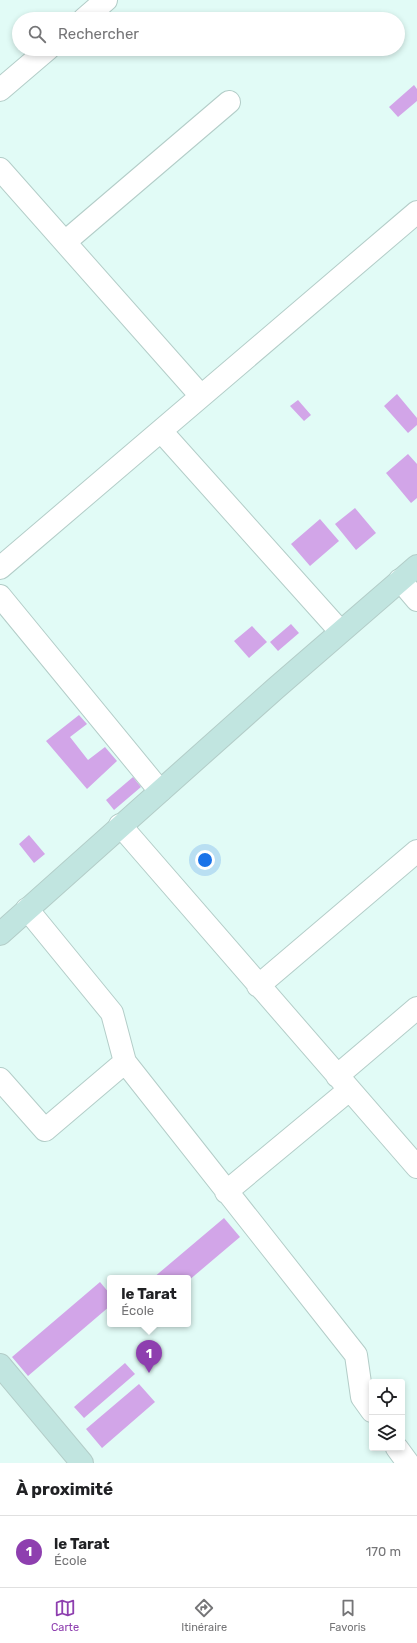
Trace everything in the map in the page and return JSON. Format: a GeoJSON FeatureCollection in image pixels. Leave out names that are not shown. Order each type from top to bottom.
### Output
{"type":"FeatureCollection","features":[{"type":"Feature","properties":{"kind":"street"},"geometry":{"type":"LineString","coordinates":[[0,90],[40,56]]}},
{"type":"Feature","properties":{"kind":"street"},"geometry":{"type":"LineString","coordinates":[[65,242],[229,102]]}},
{"type":"Feature","properties":{"kind":"street"},"geometry":{"type":"LineString","coordinates":[[0,169],[201,396]]}},
{"type":"Feature","properties":{"kind":"street"},"geometry":{"type":"LineString","coordinates":[[0,568],[417,212]]}},
{"type":"Feature","properties":{"kind":"street"},"geometry":{"type":"LineString","coordinates":[[161,431],[340,631]]}},
{"type":"Feature","properties":{"kind":"street"},"geometry":{"type":"LineString","coordinates":[[0,934],[120,825],[340,631],[417,566]]}},
{"type":"Feature","properties":{"kind":"street"},"geometry":{"type":"LineString","coordinates":[[400,580],[417,600]]}},
{"type":"Feature","properties":{"kind":"street"},"geometry":{"type":"LineString","coordinates":[[0,596],[160,791]]}},
{"type":"Feature","properties":{"kind":"street"},"geometry":{"type":"LineString","coordinates":[[120,825],[258,986],[417,1167]]}},
{"type":"Feature","properties":{"kind":"street"},"geometry":{"type":"LineString","coordinates":[[258,986],[417,851]]}},
{"type":"Feature","properties":{"kind":"street"},"geometry":{"type":"LineString","coordinates":[[27,909],[112,1013],[125,1062],[356,1355],[362,1397],[369,1407]]}},
{"type":"Feature","properties":{"kind":"street"},"geometry":{"type":"LineString","coordinates":[[226,1192],[343,1083],[417,1008]]}},
{"type":"Feature","properties":{"kind":"street"},"geometry":{"type":"LineString","coordinates":[[0,1079],[45,1130],[125,1062]]}},
{"type":"Feature","properties":{"kind":"street"},"geometry":{"type":"LineString","coordinates":[[0,1365],[82,1463]]}},
{"type":"Feature","properties":{"kind":"street"},"geometry":{"type":"LineString","coordinates":[[399,1451],[408,1463]]}},
{"type":"Feature","properties":{"kind":"building"},"geometry":{"type":"Polygon","coordinates":[[[414,85],[417,89],[417,101],[398,117],[389,107],[414,85]]]}},
{"type":"Feature","properties":{"kind":"building"},"geometry":{"type":"Polygon","coordinates":[[[397,394],[417,418],[417,425],[408,433],[384,406],[397,394]]]}},
{"type":"Feature","properties":{"kind":"building"},"geometry":{"type":"Polygon","coordinates":[[[298,400],[311,415],[304,421],[290,406],[298,400]]]}},
{"type":"Feature","properties":{"kind":"building"},"geometry":{"type":"Polygon","coordinates":[[[408,454],[417,464],[417,498],[411,503],[386,473],[408,454]]]}},
{"type":"Feature","properties":{"kind":"building"},"geometry":{"type":"Polygon","coordinates":[[[355,508],[376,533],[356,550],[335,524],[355,508]]]}},
{"type":"Feature","properties":{"kind":"building"},"geometry":{"type":"Polygon","coordinates":[[[320,519],[339,541],[310,566],[291,544],[320,519]]]}},
{"type":"Feature","properties":{"kind":"building"},"geometry":{"type":"Polygon","coordinates":[[[291,624],[299,633],[278,651],[270,642],[291,624]]]}},
{"type":"Feature","properties":{"kind":"building"},"geometry":{"type":"Polygon","coordinates":[[[252,626],[267,642],[249,658],[234,641],[252,626]]]}},
{"type":"Feature","properties":{"kind":"building"},"geometry":{"type":"Polygon","coordinates":[[[79,715],[87,724],[70,737],[88,760],[105,747],[117,761],[87,789],[46,741],[79,715]]]}},
{"type":"Feature","properties":{"kind":"building"},"geometry":{"type":"Polygon","coordinates":[[[133,777],[141,787],[114,810],[106,800],[133,777]]]}},
{"type":"Feature","properties":{"kind":"building"},"geometry":{"type":"Polygon","coordinates":[[[29,835],[45,854],[34,863],[19,844],[29,835]]]}},
{"type":"Feature","properties":{"kind":"building"},"geometry":{"type":"Polygon","coordinates":[[[224,1218],[240,1237],[191,1278],[191,1275],[157,1275],[224,1218]]]}},
{"type":"Feature","properties":{"kind":"building"},"geometry":{"type":"Polygon","coordinates":[[[100,1282],[107,1290],[107,1309],[28,1376],[12,1357],[100,1282]]]}},
{"type":"Feature","properties":{"kind":"building"},"geometry":{"type":"Polygon","coordinates":[[[125,1363],[135,1374],[84,1418],[74,1407],[125,1363]]]}},
{"type":"Feature","properties":{"kind":"building"},"geometry":{"type":"Polygon","coordinates":[[[139,1384],[155,1402],[102,1448],[86,1429],[139,1384]]]}},
{"type":"Feature","properties":{"kind":"place","name":"le Tarat"},"geometry":{"type":"Point","coordinates":[149,1373]}}]}
